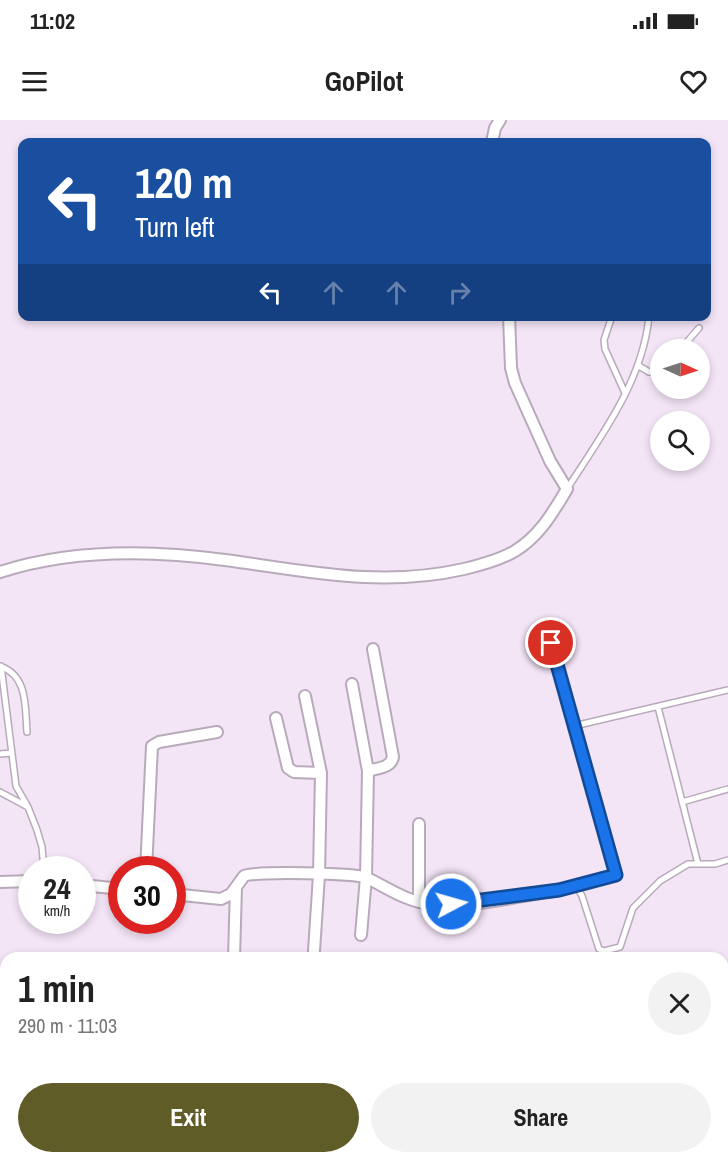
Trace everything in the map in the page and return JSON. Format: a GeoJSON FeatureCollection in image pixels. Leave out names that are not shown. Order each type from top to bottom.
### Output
{"type":"FeatureCollection","features":[{"type":"Feature","properties":{"kind":"street"},"geometry":{"type":"LineString","coordinates":[[493,138],[500,120]]}},
{"type":"Feature","properties":{"kind":"street"},"geometry":{"type":"LineString","coordinates":[[0,572],[29,562],[80,556],[136,554],[223,560],[360,578],[439,575],[476,567],[516,551],[537,535],[567,489],[550,461],[513,376],[509,321]]}},
{"type":"Feature","properties":{"kind":"street"},"geometry":{"type":"LineString","coordinates":[[368,771],[386,766],[392,762],[393,757],[373,649]]}},
{"type":"Feature","properties":{"kind":"street"},"geometry":{"type":"LineString","coordinates":[[352,684],[368,771],[366,877],[361,935]]}},
{"type":"Feature","properties":{"kind":"street"},"geometry":{"type":"LineString","coordinates":[[305,696],[321,773],[319,875],[314,951]]}},
{"type":"Feature","properties":{"kind":"street"},"geometry":{"type":"LineString","coordinates":[[276,718],[288,768],[294,772],[321,773]]}},
{"type":"Feature","properties":{"kind":"street"},"geometry":{"type":"LineString","coordinates":[[147,856],[152,746],[159,742],[217,732]]}},
{"type":"Feature","properties":{"kind":"street"},"geometry":{"type":"LineString","coordinates":[[418,902],[419,824]]}},
{"type":"Feature","properties":{"kind":"street"},"geometry":{"type":"LineString","coordinates":[[186,895],[221,899],[231,894],[239,881],[248,874],[262,872],[366,877],[376,884],[418,902],[451,904],[559,890]]}},
{"type":"Feature","properties":{"kind":"street"},"geometry":{"type":"LineString","coordinates":[[0,882],[18,882]]}},
{"type":"Feature","properties":{"kind":"street"},"geometry":{"type":"LineString","coordinates":[[234,952],[236,886]]}},
{"type":"Feature","properties":{"kind":"lane"},"geometry":{"type":"LineString","coordinates":[[610,321],[604,340],[605,350],[626,393]]}},
{"type":"Feature","properties":{"kind":"lane"},"geometry":{"type":"LineString","coordinates":[[567,489],[626,393],[639,366],[648,321]]}},
{"type":"Feature","properties":{"kind":"lane"},"geometry":{"type":"LineString","coordinates":[[690,339],[699,328]]}},
{"type":"Feature","properties":{"kind":"lane"},"geometry":{"type":"LineString","coordinates":[[639,366],[650,372]]}},
{"type":"Feature","properties":{"kind":"lane"},"geometry":{"type":"LineString","coordinates":[[551,643],[616,875],[559,890]]}},
{"type":"Feature","properties":{"kind":"lane"},"geometry":{"type":"LineString","coordinates":[[1,666],[12,671],[20,681],[24,696],[27,732]]}},
{"type":"Feature","properties":{"kind":"lane"},"geometry":{"type":"LineString","coordinates":[[1,666],[16,786],[28,807],[42,847],[43,856]]}},
{"type":"Feature","properties":{"kind":"lane"},"geometry":{"type":"LineString","coordinates":[[574,726],[728,690]]}},
{"type":"Feature","properties":{"kind":"lane"},"geometry":{"type":"LineString","coordinates":[[658,707],[698,864]]}},
{"type":"Feature","properties":{"kind":"lane"},"geometry":{"type":"LineString","coordinates":[[0,754],[11,753]]}},
{"type":"Feature","properties":{"kind":"lane"},"geometry":{"type":"LineString","coordinates":[[682,802],[728,789]]}},
{"type":"Feature","properties":{"kind":"lane"},"geometry":{"type":"LineString","coordinates":[[0,792],[28,807]]}},
{"type":"Feature","properties":{"kind":"lane"},"geometry":{"type":"LineString","coordinates":[[577,887],[582,896],[598,949],[604,951],[620,947],[633,908],[660,881],[688,864],[715,864],[728,860]]}},
{"type":"Feature","properties":{"kind":"route"},"geometry":{"type":"LineString","coordinates":[[451,904],[577,887],[616,875],[551,643]]}}]}
